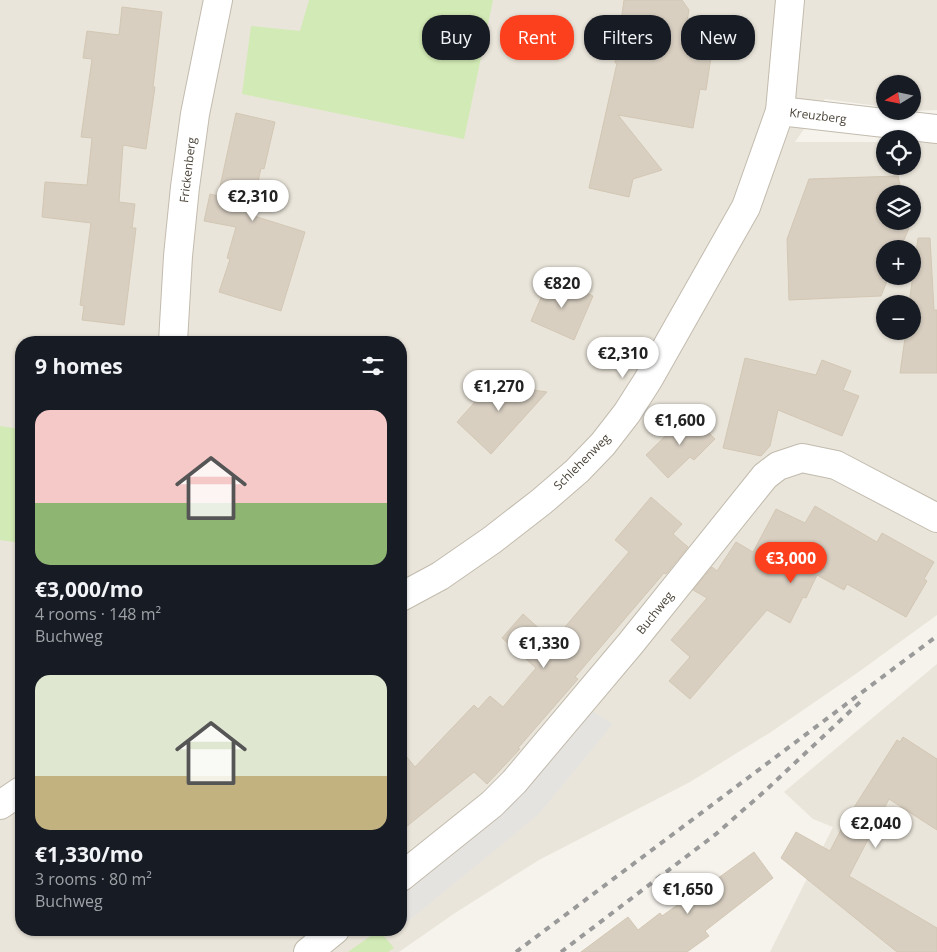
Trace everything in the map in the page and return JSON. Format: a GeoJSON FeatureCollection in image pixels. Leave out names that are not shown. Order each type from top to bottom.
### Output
{"type":"FeatureCollection","features":[{"type":"Feature","properties":{"kind":"street","name":"Frickenberg"},"geometry":{"type":"LineString","coordinates":[[173,336],[178,256],[185,187],[195,114],[218,0]]}},
{"type":"Feature","properties":{"kind":"street","name":"Kreuzberg"},"geometry":{"type":"LineString","coordinates":[[790,0],[780,111],[937,129]]}},
{"type":"Feature","properties":{"kind":"street","name":"Schlehenweg"},"geometry":{"type":"LineString","coordinates":[[407,594],[440,576],[499,535],[542,502],[603,444],[648,380],[746,207],[780,111]]}},
{"type":"Feature","properties":{"kind":"street","name":"Buchweg"},"geometry":{"type":"LineString","coordinates":[[407,872],[492,804],[514,782],[631,643],[765,476],[778,466],[802,458],[836,465],[937,518]]}},
{"type":"Feature","properties":{"kind":"street"},"geometry":{"type":"LineString","coordinates":[[308,952],[328,936]]}},
{"type":"Feature","properties":{"kind":"shaded area"},"geometry":{"type":"Polygon","coordinates":[[[0,0],[937,0],[937,110],[921,111],[921,75],[876,75],[876,106],[825,99],[795,142],[876,142],[876,175],[921,175],[921,142],[937,143],[937,615],[771,732],[690,782],[539,860],[455,913],[399,952],[0,952],[0,0]]]}},
{"type":"Feature","properties":{"kind":"shaded area"},"geometry":{"type":"Polygon","coordinates":[[[937,664],[937,952],[770,952],[833,827],[813,819],[784,792],[937,664]]]}},
{"type":"Feature","properties":{"kind":"shaded area"},"geometry":{"type":"Polygon","coordinates":[[[587,708],[613,724],[538,815],[407,922],[407,886],[486,823],[587,708]]]}},
{"type":"Feature","properties":{"kind":"green space"},"geometry":{"type":"Polygon","coordinates":[[[309,0],[493,0],[490,15],[422,15],[422,60],[480,60],[464,139],[242,94],[251,26],[300,31],[309,0]]]}},
{"type":"Feature","properties":{"kind":"green space"},"geometry":{"type":"Polygon","coordinates":[[[0,426],[15,428],[15,542],[0,540],[0,426]]]}},
{"type":"Feature","properties":{"kind":"green space"},"geometry":{"type":"Polygon","coordinates":[[[371,936],[384,936],[394,948],[388,952],[348,952],[371,936]]]}},
{"type":"Feature","properties":{"kind":"building"},"geometry":{"type":"Polygon","coordinates":[[[624,0],[682,0],[689,10],[688,15],[681,15],[681,60],[711,60],[706,90],[700,89],[693,128],[618,115],[662,170],[633,179],[629,197],[589,188],[617,63],[615,63],[615,60],[671,60],[671,15],[622,15],[624,0]]]}},
{"type":"Feature","properties":{"kind":"building"},"geometry":{"type":"Polygon","coordinates":[[[122,7],[162,12],[153,87],[155,87],[146,149],[123,145],[119,202],[135,204],[132,228],[136,228],[124,325],[82,320],[84,306],[80,305],[91,223],[42,217],[45,182],[87,185],[92,138],[81,137],[92,59],[83,58],[87,31],[119,35],[122,7]]]}},
{"type":"Feature","properties":{"kind":"building"},"geometry":{"type":"Polygon","coordinates":[[[236,113],[275,122],[264,169],[261,168],[251,215],[305,232],[281,311],[219,292],[230,259],[227,258],[236,227],[204,221],[210,194],[218,196],[236,113]]]}},
{"type":"Feature","properties":{"kind":"building"},"geometry":{"type":"Polygon","coordinates":[[[898,176],[900,185],[876,185],[876,230],[908,230],[904,240],[876,240],[876,285],[885,285],[881,295],[789,300],[787,239],[809,179],[898,176]]]}},
{"type":"Feature","properties":{"kind":"building"},"geometry":{"type":"Polygon","coordinates":[[[918,238],[930,238],[934,310],[937,310],[937,373],[900,373],[905,340],[921,340],[921,295],[910,295],[912,285],[921,285],[921,240],[918,240],[918,238]]]}},
{"type":"Feature","properties":{"kind":"building"},"geometry":{"type":"Polygon","coordinates":[[[550,277],[593,296],[574,340],[531,321],[550,277]]]}},
{"type":"Feature","properties":{"kind":"building"},"geometry":{"type":"Polygon","coordinates":[[[745,358],[816,375],[822,360],[851,371],[843,390],[859,396],[842,436],[778,410],[770,446],[761,456],[723,448],[745,358]]]}},
{"type":"Feature","properties":{"kind":"building"},"geometry":{"type":"Polygon","coordinates":[[[500,374],[514,387],[547,392],[491,454],[457,422],[500,374]]]}},
{"type":"Feature","properties":{"kind":"building"},"geometry":{"type":"Polygon","coordinates":[[[689,413],[715,439],[694,460],[690,457],[668,478],[646,455],[689,413]]]}},
{"type":"Feature","properties":{"kind":"building"},"geometry":{"type":"Polygon","coordinates":[[[651,497],[682,524],[673,534],[688,547],[575,677],[578,679],[518,748],[520,749],[487,784],[474,772],[407,826],[407,757],[415,767],[474,705],[478,709],[490,696],[503,707],[536,668],[502,638],[523,614],[553,641],[629,552],[615,540],[651,497]]]}},
{"type":"Feature","properties":{"kind":"building"},"geometry":{"type":"Polygon","coordinates":[[[815,506],[877,542],[882,533],[934,562],[924,579],[927,581],[906,617],[847,584],[844,590],[817,575],[806,598],[803,597],[790,623],[767,610],[690,699],[669,681],[690,657],[671,640],[707,598],[693,590],[712,567],[717,571],[736,542],[753,552],[776,509],[805,523],[815,506]]]}},
{"type":"Feature","properties":{"kind":"building"},"geometry":{"type":"Polygon","coordinates":[[[903,737],[937,759],[937,830],[889,799],[849,876],[937,928],[937,952],[897,952],[781,858],[796,832],[830,851],[846,820],[897,740],[900,742],[903,737]]]}},
{"type":"Feature","properties":{"kind":"building"},"geometry":{"type":"Polygon","coordinates":[[[754,852],[773,878],[705,931],[709,936],[687,952],[581,952],[628,917],[638,930],[660,913],[662,916],[683,901],[684,903],[754,852]]]}},
{"type":"Feature","properties":{"kind":"railway"},"geometry":{"type":"LineString","coordinates":[[516,952],[937,636]]}},
{"type":"Feature","properties":{"kind":"railway"},"geometry":{"type":"LineString","coordinates":[[561,952],[716,834],[860,702]]}}]}
